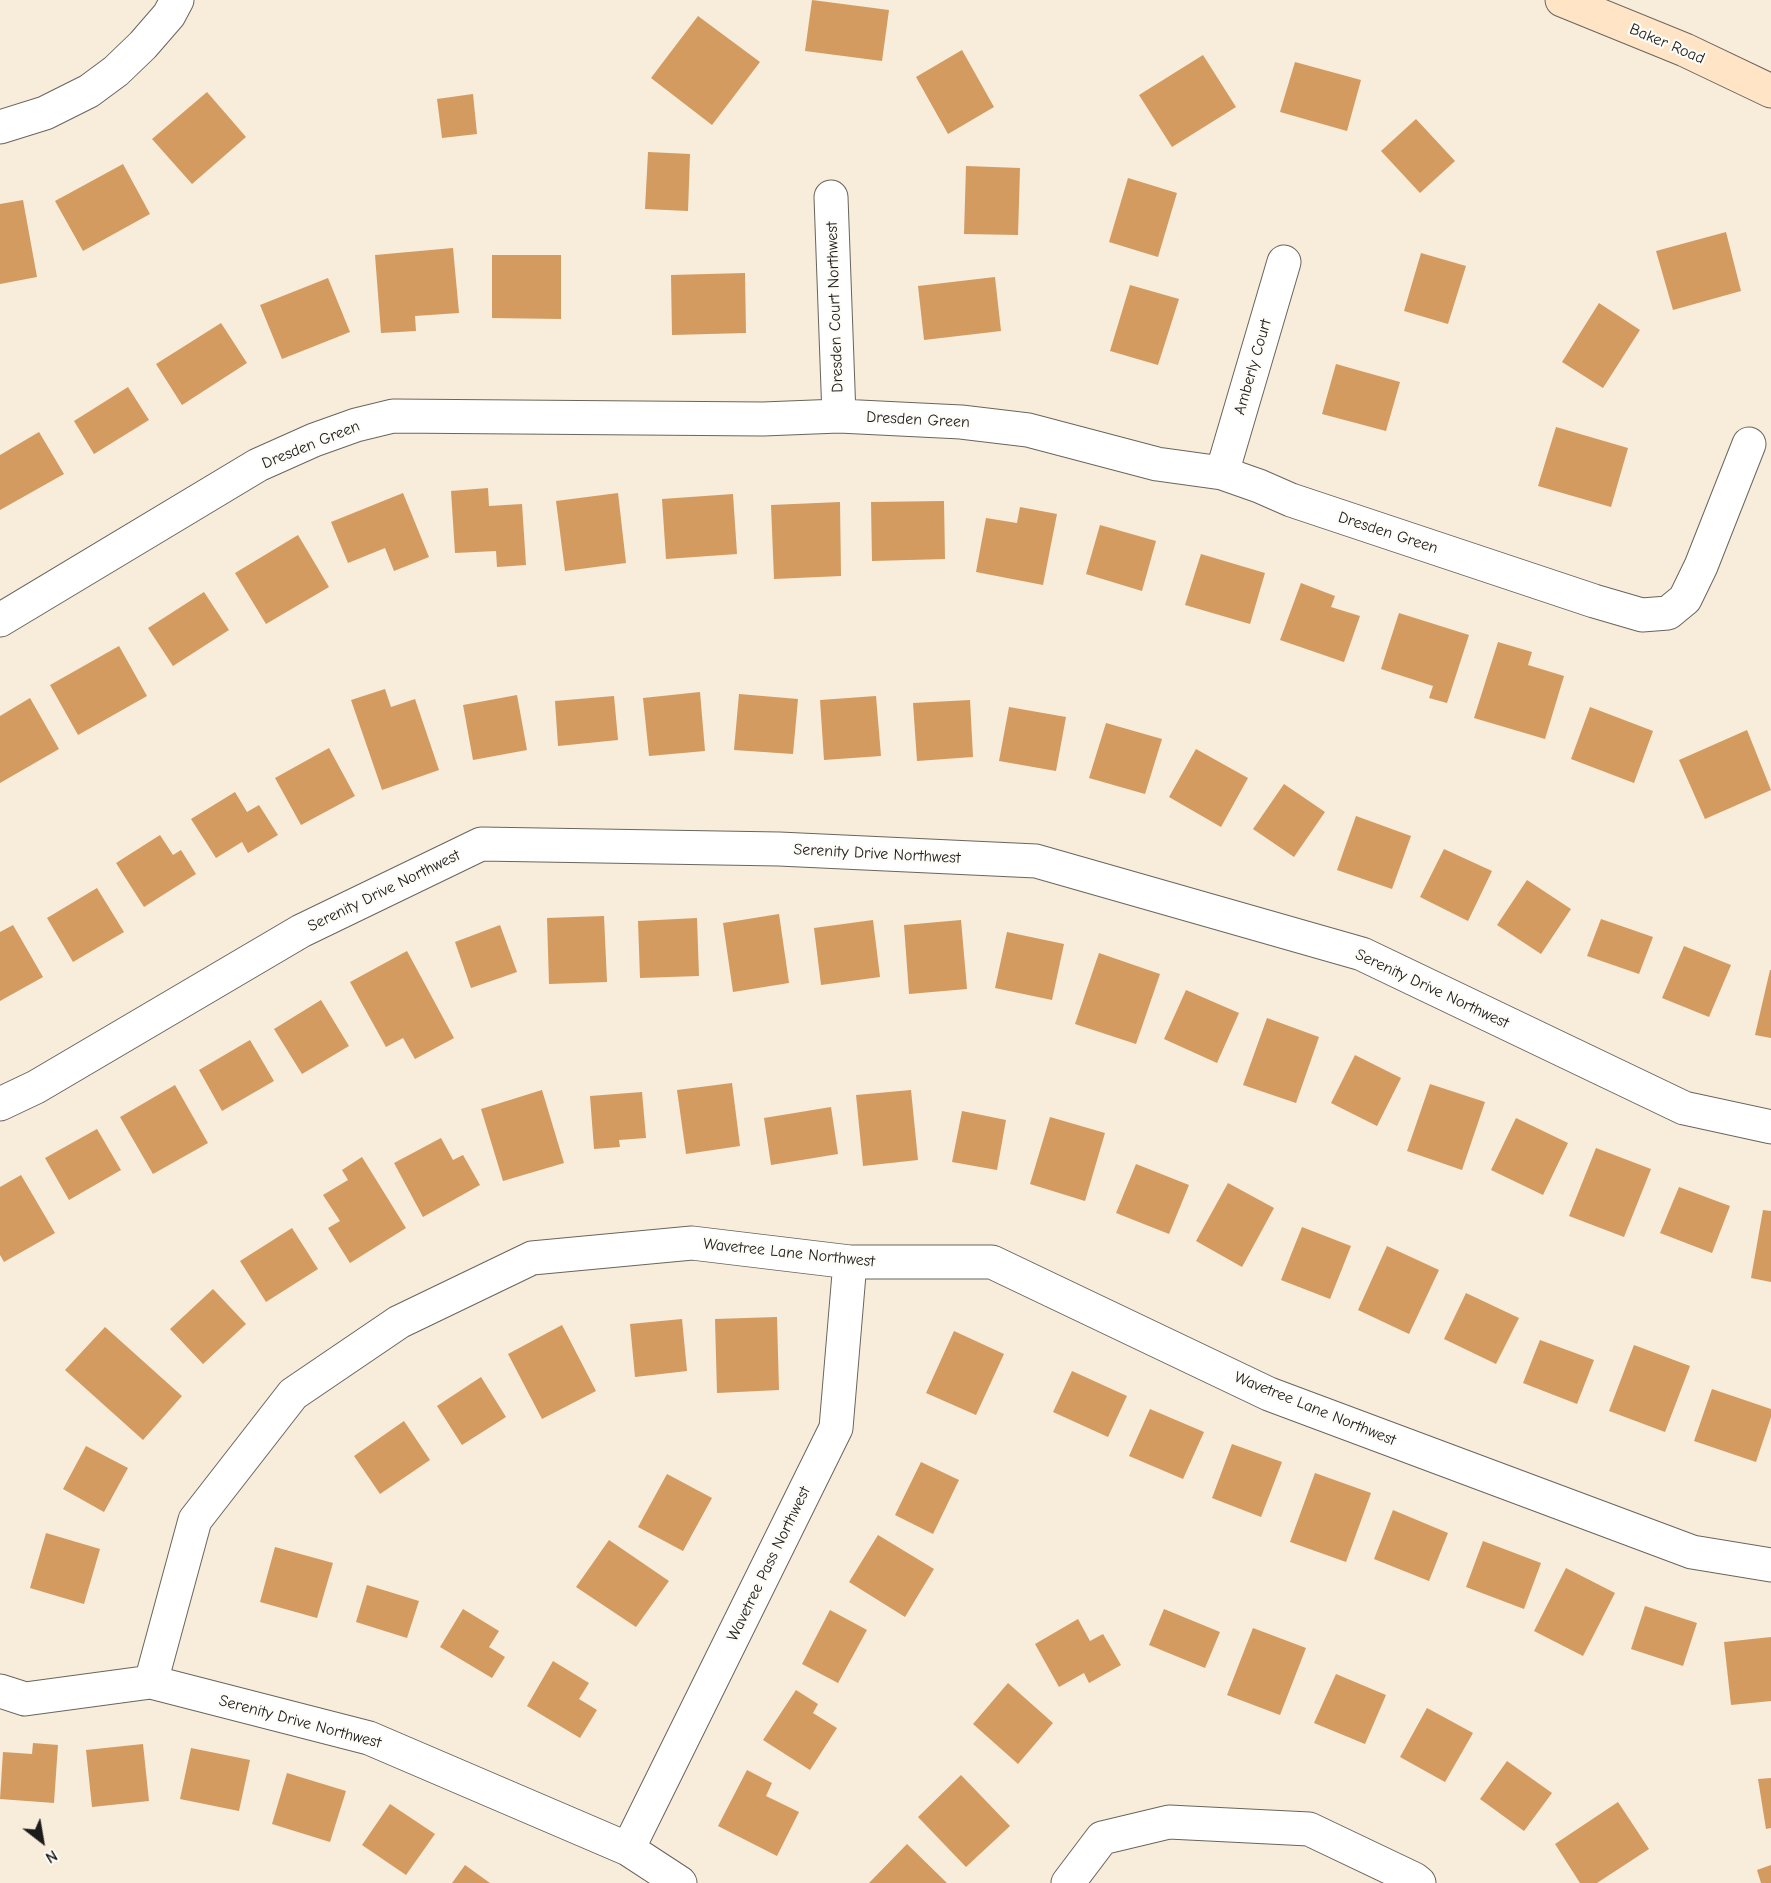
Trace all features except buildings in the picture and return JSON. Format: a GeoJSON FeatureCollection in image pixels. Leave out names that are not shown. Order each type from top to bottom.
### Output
{"type":"FeatureCollection","features":[{"type":"Feature","properties":{"kind":"main road","name":"Baker Road"},"geometry":{"type":"LineString","coordinates":[[1562,0],[1685,50],[1771,91]]}},
{"type":"Feature","properties":{"kind":"street"},"geometry":{"type":"LineString","coordinates":[[0,127],[45,113],[88,91],[116,71],[169,15],[177,0]]}},
{"type":"Feature","properties":{"kind":"street","name":"Dresden Court Northwest"},"geometry":{"type":"LineString","coordinates":[[831,197],[839,416]]}},
{"type":"Feature","properties":{"kind":"street","name":"Amberly Court"},"geometry":{"type":"LineString","coordinates":[[1222,473],[1284,262]]}},
{"type":"Feature","properties":{"kind":"street","name":"Dresden Green"},"geometry":{"type":"LineString","coordinates":[[0,620],[258,465],[314,440],[356,425],[393,416],[763,419],[839,416],[961,422],[1028,430],[1157,464],[1222,473],[1291,500],[1572,594],[1642,615],[1668,613],[1685,599],[1701,566],[1749,444]]}},
{"type":"Feature","properties":{"kind":"street","name":"Serenity Drive Northwest"},"geometry":{"type":"LineString","coordinates":[[0,1104],[36,1087],[302,931],[481,844],[779,849],[1036,861],[1362,954],[1684,1108],[1771,1127]]}},
{"type":"Feature","properties":{"kind":"street","name":"Wavetree Lane Northwest"},"geometry":{"type":"LineString","coordinates":[[151,1682],[195,1520],[293,1394],[399,1322],[532,1258],[692,1243],[850,1262],[992,1262],[1269,1394],[1692,1552],[1771,1565]]}},
{"type":"Feature","properties":{"kind":"street","name":"Wavetree Pass Northwest"},"geometry":{"type":"LineString","coordinates":[[628,1849],[836,1428],[850,1262]]}},
{"type":"Feature","properties":{"kind":"street","name":"Serenity Drive Northwest"},"geometry":{"type":"LineString","coordinates":[[0,1692],[25,1699],[151,1682],[369,1738],[628,1849],[680,1883]]}},
{"type":"Feature","properties":{"kind":"street"},"geometry":{"type":"LineString","coordinates":[[1068,1883],[1102,1838],[1169,1822],[1309,1829],[1419,1883]]}}]}
